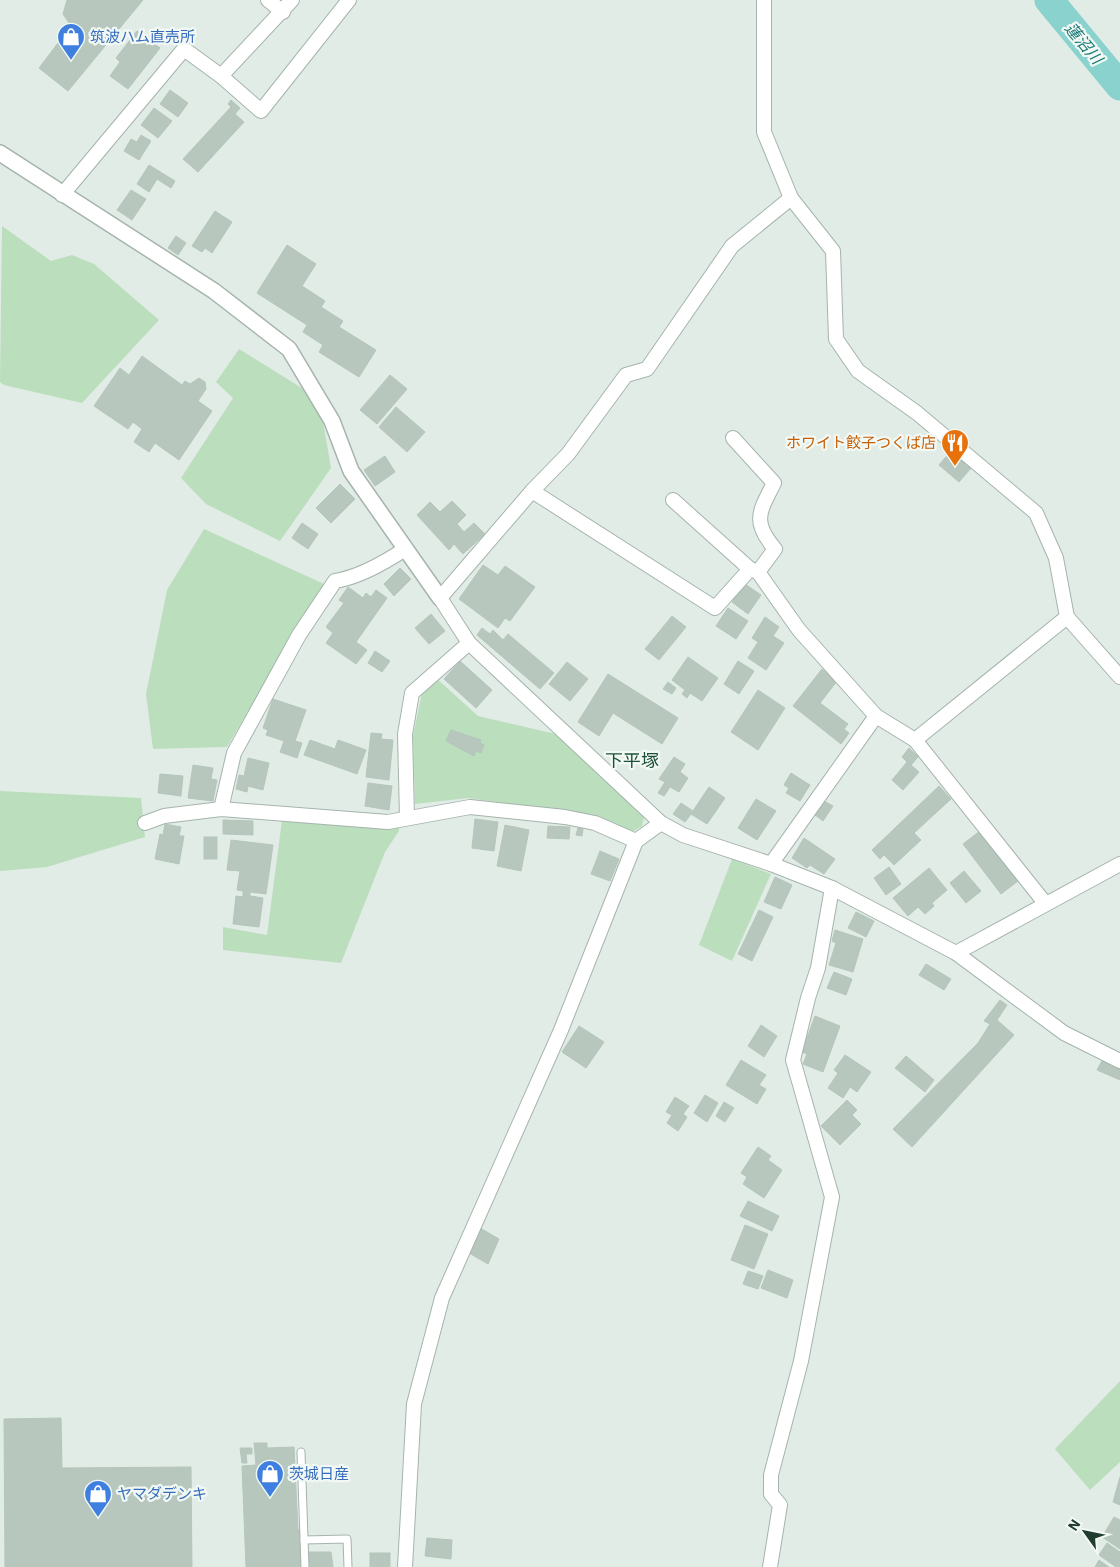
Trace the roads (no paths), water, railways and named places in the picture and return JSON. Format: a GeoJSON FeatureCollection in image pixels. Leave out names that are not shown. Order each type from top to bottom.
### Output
{"type":"FeatureCollection","features":[{"type":"Feature","properties":{"kind":"street"},"geometry":{"type":"LineString","coordinates":[[268,0],[283,12]]}},
{"type":"Feature","properties":{"kind":"street"},"geometry":{"type":"LineString","coordinates":[[221,76],[283,12],[292,0]]}},
{"type":"Feature","properties":{"kind":"street"},"geometry":{"type":"LineString","coordinates":[[62,194],[184,49],[221,76],[261,111],[349,0]]}},
{"type":"Feature","properties":{"kind":"street"},"geometry":{"type":"LineString","coordinates":[[764,0],[764,132],[791,198],[833,251],[836,339],[858,370],[917,413],[1036,513],[1056,558],[1067,617],[1120,676]]}},
{"type":"Feature","properties":{"kind":"street"},"geometry":{"type":"LineString","coordinates":[[0,153],[214,291],[289,349],[332,421],[351,471],[440,598],[469,643],[661,823],[683,834],[771,864],[832,888],[956,953],[1064,1034],[1120,1061]]}},
{"type":"Feature","properties":{"kind":"street"},"geometry":{"type":"LineString","coordinates":[[440,598],[532,491],[568,454],[626,375],[646,369],[732,246],[791,198]]}},
{"type":"Feature","properties":{"kind":"street"},"geometry":{"type":"LineString","coordinates":[[532,491],[715,608],[775,549],[769,542],[760,522],[760,510],[774,483],[733,438]]}},
{"type":"Feature","properties":{"kind":"street"},"geometry":{"type":"LineString","coordinates":[[673,500],[754,570],[799,630],[849,683],[876,716],[915,740],[1046,903]]}},
{"type":"Feature","properties":{"kind":"street"},"geometry":{"type":"LineString","coordinates":[[222,809],[234,753],[299,635],[335,581],[348,579],[390,559],[405,548]]}},
{"type":"Feature","properties":{"kind":"street"},"geometry":{"type":"LineString","coordinates":[[915,740],[1067,617]]}},
{"type":"Feature","properties":{"kind":"street"},"geometry":{"type":"LineString","coordinates":[[407,818],[405,734],[412,693],[469,643]]}},
{"type":"Feature","properties":{"kind":"street"},"geometry":{"type":"LineString","coordinates":[[771,864],[876,716]]}},
{"type":"Feature","properties":{"kind":"street"},"geometry":{"type":"LineString","coordinates":[[145,824],[164,816],[222,809],[388,822],[470,807],[595,822],[636,841]]}},
{"type":"Feature","properties":{"kind":"street"},"geometry":{"type":"LineString","coordinates":[[405,1567],[414,1404],[442,1298],[561,1030],[636,841],[661,823]]}},
{"type":"Feature","properties":{"kind":"street"},"geometry":{"type":"LineString","coordinates":[[956,953],[1120,864]]}},
{"type":"Feature","properties":{"kind":"street"},"geometry":{"type":"LineString","coordinates":[[770,1567],[780,1505],[771,1494],[771,1475],[800,1361],[832,1196],[793,1060],[808,998],[818,968],[832,888]]}},
{"type":"Feature","properties":{"kind":"lane"},"geometry":{"type":"LineString","coordinates":[[301,1452],[305,1567]]}},
{"type":"Feature","properties":{"kind":"lane"},"geometry":{"type":"LineString","coordinates":[[304,1540],[347,1539],[348,1567]]}},
{"type":"Feature","properties":{"kind":"waterway","name":"蓮沼川"},"geometry":{"type":"LineString","coordinates":[[1049,0],[1120,86]]}},
{"type":"Feature","properties":{"kind":"place","name":"筑波ハム直売所"},"geometry":{"type":"Point","coordinates":[71,61]}},
{"type":"Feature","properties":{"kind":"place","name":"ホワイト餃子つくば店"},"geometry":{"type":"Point","coordinates":[955,467]}},
{"type":"Feature","properties":{"kind":"place","name":"茨城日産"},"geometry":{"type":"Point","coordinates":[270,1498]}},
{"type":"Feature","properties":{"kind":"place","name":"ヤマダデンキ"},"geometry":{"type":"Point","coordinates":[98,1518]}},
{"type":"Feature","properties":{"kind":"district","name":"下平塚"},"geometry":{"type":"Point","coordinates":[632,761]}}]}
